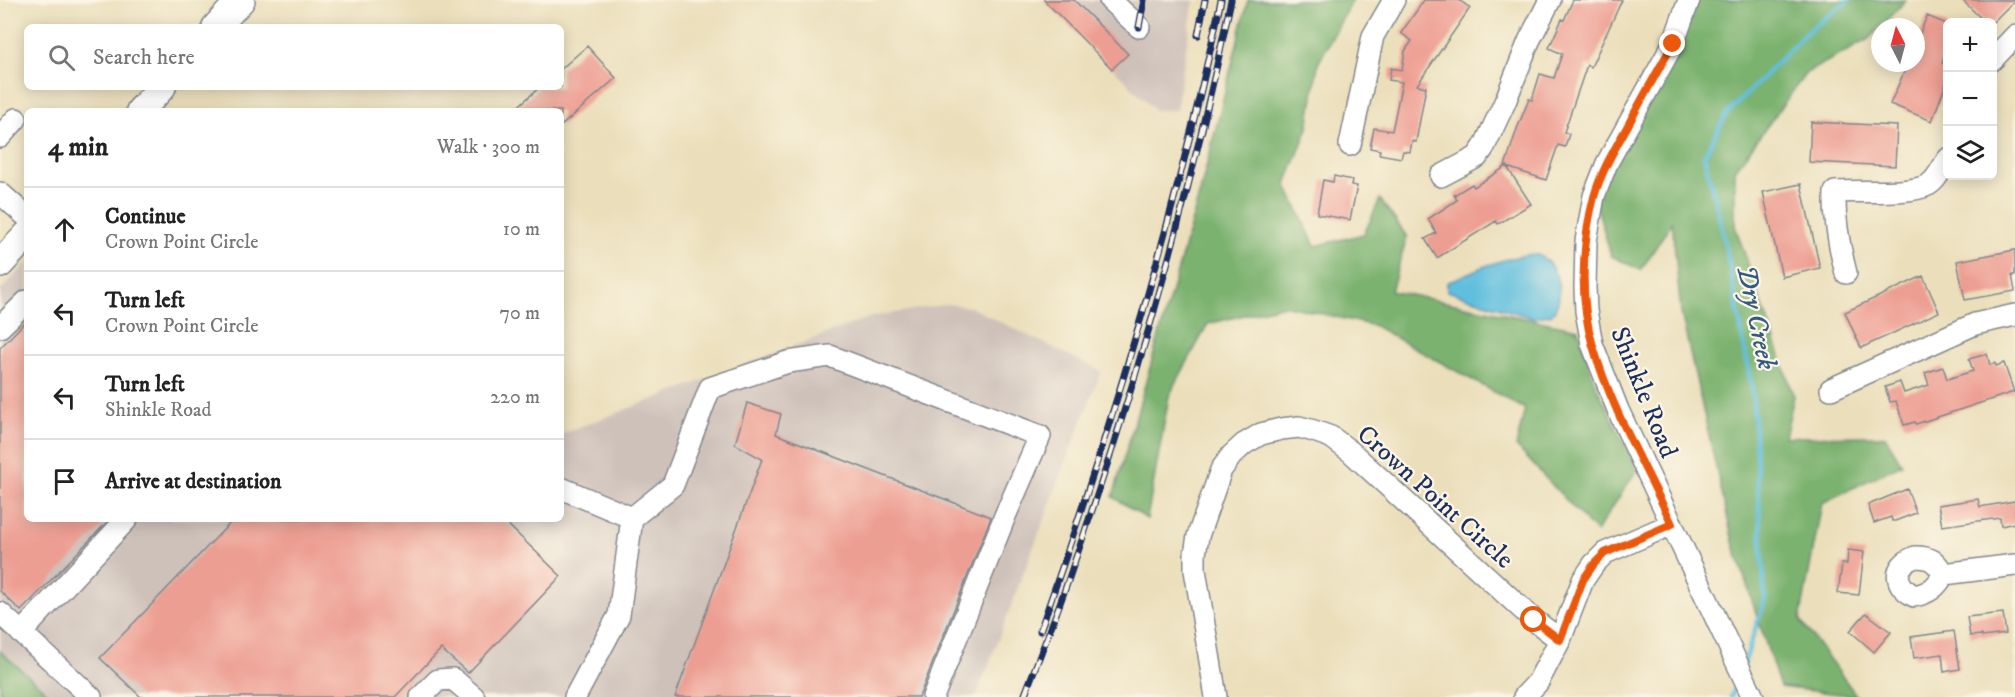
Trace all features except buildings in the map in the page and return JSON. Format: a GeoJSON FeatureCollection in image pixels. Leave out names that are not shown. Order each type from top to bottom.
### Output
{"type":"FeatureCollection","features":[{"type":"Feature","properties":{"kind":"main road"},"geometry":{"type":"LineString","coordinates":[[219,24],[241,0]]}},
{"type":"Feature","properties":{"kind":"main road"},"geometry":{"type":"LineString","coordinates":[[143,108],[159,90]]}},
{"type":"Feature","properties":{"kind":"main road"},"geometry":{"type":"LineString","coordinates":[[0,264],[24,238]]}},
{"type":"Feature","properties":{"kind":"street"},"geometry":{"type":"LineString","coordinates":[[1110,0],[1139,27]]}},
{"type":"Feature","properties":{"kind":"street"},"geometry":{"type":"LineString","coordinates":[[1350,145],[1373,36],[1394,0]]}},
{"type":"Feature","properties":{"kind":"street"},"geometry":{"type":"LineString","coordinates":[[1441,176],[1477,156],[1484,147],[1529,41],[1550,0]]}},
{"type":"Feature","properties":{"kind":"street","name":"Shinkle Road"},"geometry":{"type":"LineString","coordinates":[[1689,0],[1673,44],[1607,163],[1594,196],[1586,241],[1584,288],[1586,311],[1592,344],[1618,410],[1753,697]]}},
{"type":"Feature","properties":{"kind":"street"},"geometry":{"type":"LineString","coordinates":[[1997,55],[2015,36]]}},
{"type":"Feature","properties":{"kind":"street"},"geometry":{"type":"LineString","coordinates":[[0,137],[16,119]]}},
{"type":"Feature","properties":{"kind":"street"},"geometry":{"type":"LineString","coordinates":[[1846,273],[1839,247],[1834,211],[1835,192],[1909,191],[1928,184],[1943,165]]}},
{"type":"Feature","properties":{"kind":"street"},"geometry":{"type":"LineString","coordinates":[[0,193],[24,214]]}},
{"type":"Feature","properties":{"kind":"street"},"geometry":{"type":"LineString","coordinates":[[0,327],[24,304]]}},
{"type":"Feature","properties":{"kind":"street"},"geometry":{"type":"LineString","coordinates":[[1831,389],[1975,324],[2015,315]]}},
{"type":"Feature","properties":{"kind":"street"},"geometry":{"type":"LineString","coordinates":[[575,697],[619,615],[632,518],[674,484],[710,388],[788,362],[830,356],[1040,436],[1005,516],[933,697]]}},
{"type":"Feature","properties":{"kind":"street","name":"Crown Point Circle"},"geometry":{"type":"LineString","coordinates":[[1216,697],[1195,570],[1198,536],[1217,479],[1232,455],[1244,444],[1261,434],[1281,429],[1299,427],[1331,437],[1338,442],[1534,620],[1560,640]]}},
{"type":"Feature","properties":{"kind":"street"},"geometry":{"type":"LineString","coordinates":[[564,489],[632,518]]}},
{"type":"Feature","properties":{"kind":"street"},"geometry":{"type":"LineString","coordinates":[[21,633],[124,522]]}},
{"type":"Feature","properties":{"kind":"street"},"geometry":{"type":"LineString","coordinates":[[1524,697],[1538,682],[1560,640],[1583,580],[1594,564],[1605,553],[1672,524]]}},
{"type":"Feature","properties":{"kind":"street"},"geometry":{"type":"LineString","coordinates":[[1944,574],[2015,565]]}},
{"type":"Feature","properties":{"kind":"street"},"geometry":{"type":"LineString","coordinates":[[0,613],[91,697]]}},
{"type":"Feature","properties":{"kind":"street"},"geometry":{"type":"LineString","coordinates":[[422,697],[438,680],[453,679],[471,695]]}},
{"type":"Feature","properties":{"kind":"shaded area"},"geometry":{"type":"Polygon","coordinates":[[[1044,0],[1194,0],[1176,110],[1155,110],[1044,0]]]}},
{"type":"Feature","properties":{"kind":"shaded area"},"geometry":{"type":"Polygon","coordinates":[[[24,266],[24,522],[564,522],[564,433],[871,317],[948,304],[970,307],[1101,371],[976,697],[52,697],[0,651],[0,291],[24,266]]]}},
{"type":"Feature","properties":{"kind":"green space"},"geometry":{"type":"Polygon","coordinates":[[[1248,0],[1352,0],[1318,64],[1308,128],[1286,184],[1315,246],[1364,234],[1380,199],[1407,237],[1391,291],[1578,329],[1594,381],[1637,470],[1596,532],[1516,446],[1525,409],[1375,326],[1284,305],[1208,324],[1169,396],[1147,519],[1113,497],[1200,192],[1248,0]]]}},
{"type":"Feature","properties":{"kind":"green space"},"geometry":{"type":"Polygon","coordinates":[[[1689,0],[1906,0],[1889,18],[1871,18],[1869,39],[1806,73],[1735,170],[1735,226],[1794,396],[1785,437],[1885,436],[1902,464],[1822,503],[1800,620],[1857,696],[1780,687],[1733,542],[1681,313],[1672,222],[1641,270],[1611,256],[1594,196],[1689,0]]]}},
{"type":"Feature","properties":{"kind":"green space"},"geometry":{"type":"Polygon","coordinates":[[[0,651],[52,697],[0,697],[0,651]]]}},
{"type":"Feature","properties":{"kind":"water"},"geometry":{"type":"Polygon","coordinates":[[[1534,254],[1549,263],[1557,279],[1559,298],[1552,314],[1533,318],[1447,291],[1447,283],[1467,273],[1500,261],[1534,254]]]}},
{"type":"Feature","properties":{"kind":"waterway","name":"Dry Creek"},"geometry":{"type":"LineString","coordinates":[[1744,664],[1765,599],[1752,388],[1723,232],[1704,156],[1726,115],[1807,32],[1849,0]]}},
{"type":"Feature","properties":{"kind":"waterway","name":"Dry Creek"},"geometry":{"type":"LineString","coordinates":[[1731,697],[1738,680]]}},
{"type":"Feature","properties":{"kind":"railway"},"geometry":{"type":"LineString","coordinates":[[1139,27],[1144,0]]}},
{"type":"Feature","properties":{"kind":"railway"},"geometry":{"type":"LineString","coordinates":[[1198,35],[1205,0]]}},
{"type":"Feature","properties":{"kind":"railway"},"geometry":{"type":"LineString","coordinates":[[1040,631],[1093,475],[1141,318],[1184,160],[1221,0]]}},
{"type":"Feature","properties":{"kind":"railway"},"geometry":{"type":"LineString","coordinates":[[1024,697],[1067,585],[1119,429],[1180,216],[1231,0]]}},
{"type":"Feature","properties":{"kind":"route"},"geometry":{"type":"LineString","coordinates":[[1534,620],[1560,640],[1583,580],[1594,564],[1605,553],[1672,524],[1600,368],[1592,344],[1584,288],[1586,241],[1594,196],[1607,163],[1673,44]]}}]}
